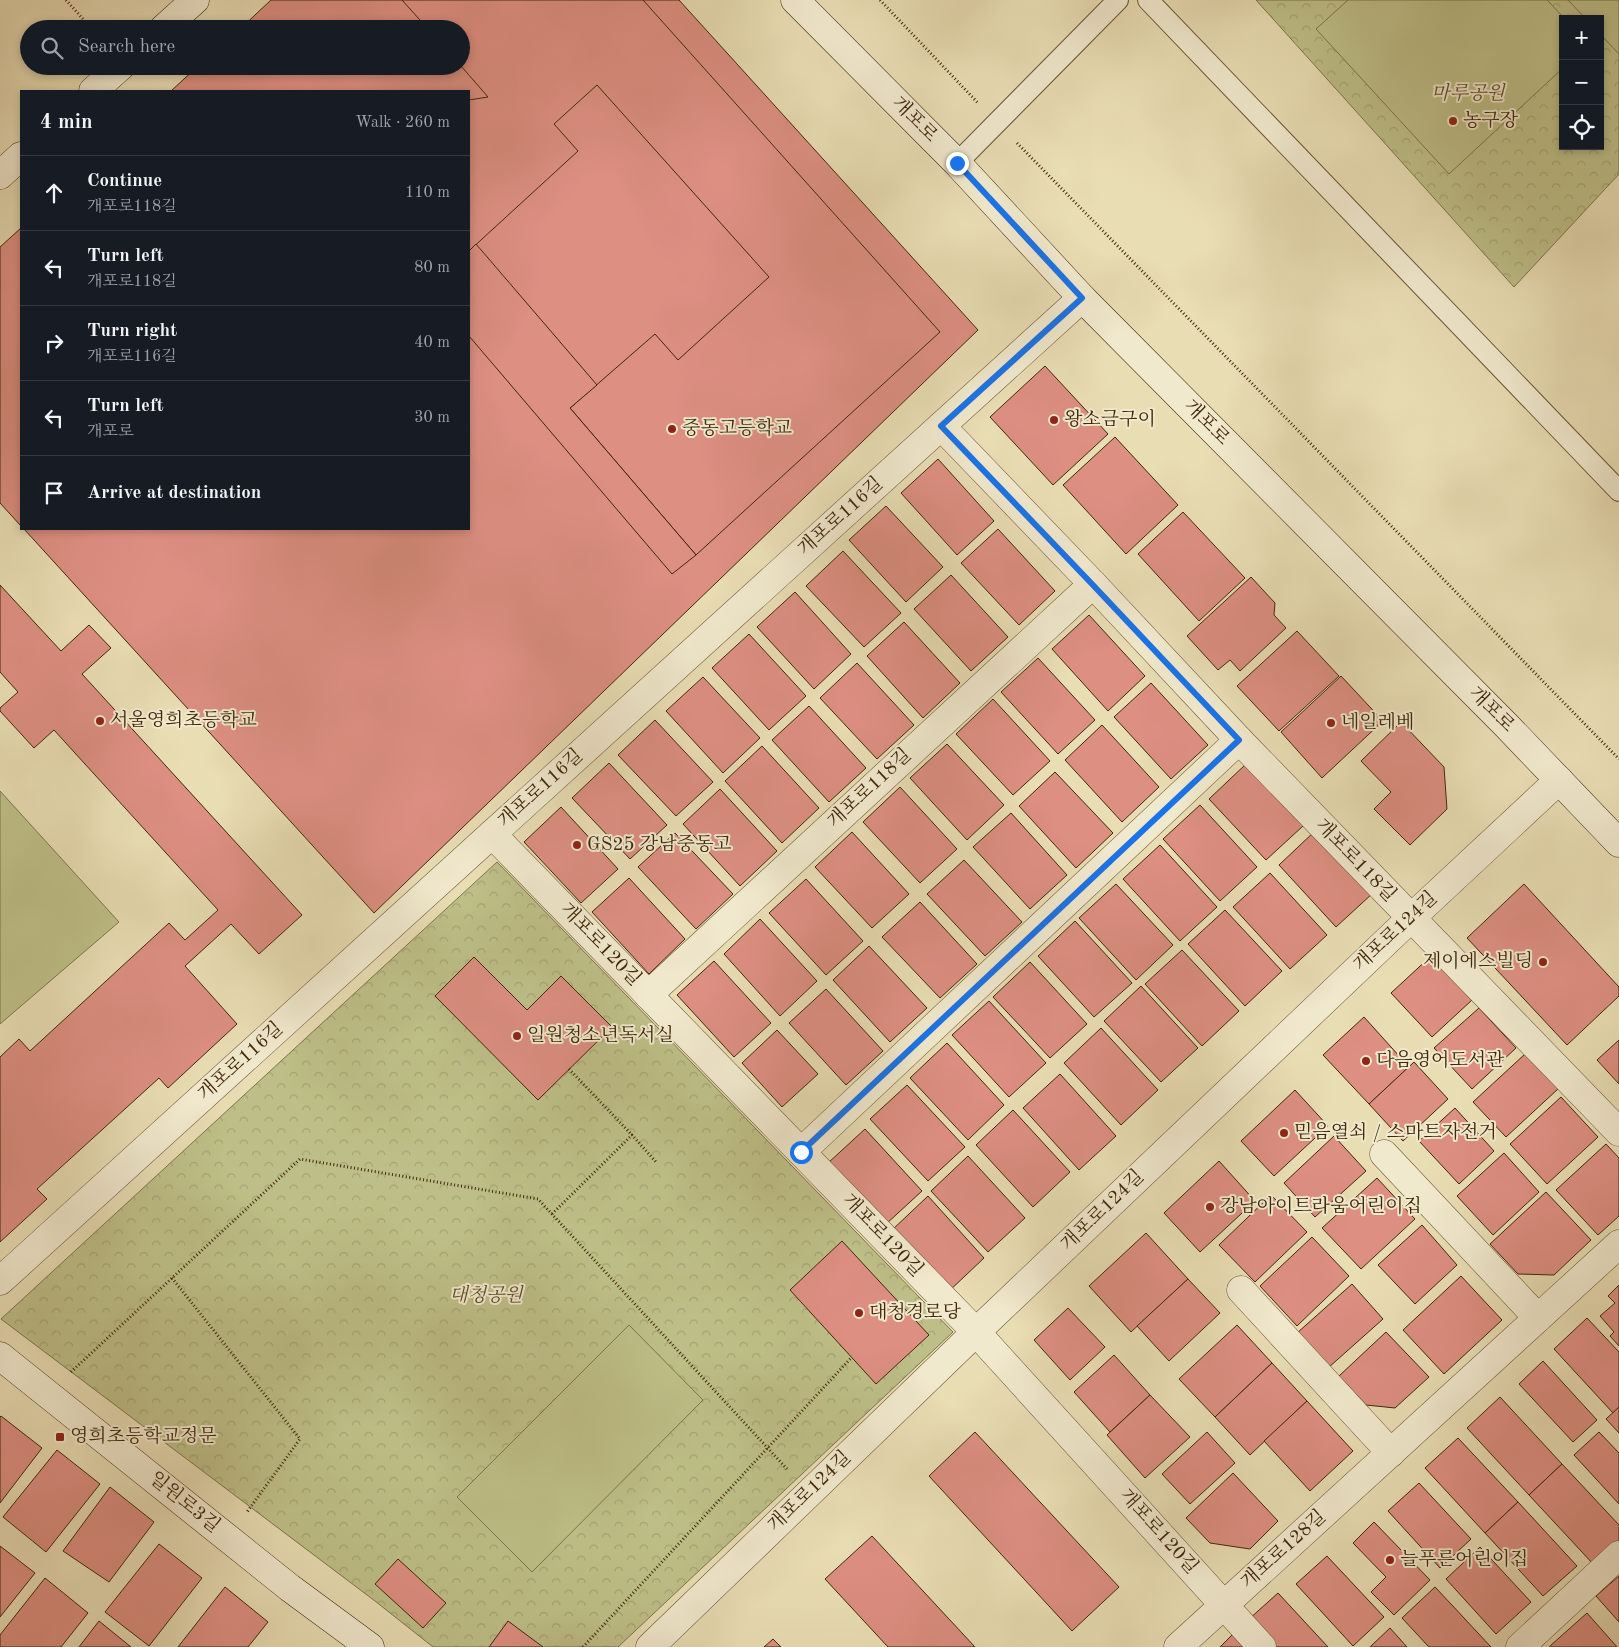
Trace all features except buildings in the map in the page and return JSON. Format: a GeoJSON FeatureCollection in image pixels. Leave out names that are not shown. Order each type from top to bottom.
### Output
{"type":"FeatureCollection","features":[{"type":"Feature","properties":{"kind":"street"},"geometry":{"type":"LineString","coordinates":[[172,20],[194,0]]}},
{"type":"Feature","properties":{"kind":"street","name":"개포로"},"geometry":{"type":"LineString","coordinates":[[795,0],[957,163],[1082,298],[1619,843]]}},
{"type":"Feature","properties":{"kind":"street"},"geometry":{"type":"LineString","coordinates":[[94,90],[111,75]]}},
{"type":"Feature","properties":{"kind":"street"},"geometry":{"type":"LineString","coordinates":[[0,175],[20,157]]}},
{"type":"Feature","properties":{"kind":"street","name":"개포로116길"},"geometry":{"type":"LineString","coordinates":[[0,1281],[1082,298]]}},
{"type":"Feature","properties":{"kind":"street","name":"개포로118길"},"geometry":{"type":"LineString","coordinates":[[941,426],[1239,740],[1619,1132]]}},
{"type":"Feature","properties":{"kind":"street","name":"개포로118길"},"geometry":{"type":"LineString","coordinates":[[648,995],[1092,584]]}},
{"type":"Feature","properties":{"kind":"street"},"geometry":{"type":"LineString","coordinates":[[801,1152],[1239,740]]}},
{"type":"Feature","properties":{"kind":"street","name":"개포로124길"},"geometry":{"type":"LineString","coordinates":[[650,1647],[976,1332],[1411,918],[1559,780]]}},
{"type":"Feature","properties":{"kind":"street","name":"개포로120길"},"geometry":{"type":"LineString","coordinates":[[492,834],[976,1332],[1262,1647]]}},
{"type":"Feature","properties":{"kind":"street"},"geometry":{"type":"LineString","coordinates":[[1384,1154],[1538,1318]]}},
{"type":"Feature","properties":{"kind":"street","name":"개포로128길"},"geometry":{"type":"LineString","coordinates":[[1178,1647],[1619,1244]]}},
{"type":"Feature","properties":{"kind":"street"},"geometry":{"type":"LineString","coordinates":[[1241,1290],[1391,1453]]}},
{"type":"Feature","properties":{"kind":"street","name":"일원로3길"},"geometry":{"type":"LineString","coordinates":[[0,1356],[290,1588],[370,1647]]}},
{"type":"Feature","properties":{"kind":"street"},"geometry":{"type":"LineString","coordinates":[[1520,1647],[1619,1555]]}},
{"type":"Feature","properties":{"kind":"lane"},"geometry":{"type":"LineString","coordinates":[[957,163],[1118,0]]}},
{"type":"Feature","properties":{"kind":"lane"},"geometry":{"type":"LineString","coordinates":[[1148,0],[1619,491]]}},
{"type":"Feature","properties":{"kind":"path"},"geometry":{"type":"LineString","coordinates":[[66,0],[82,19]]}},
{"type":"Feature","properties":{"kind":"path"},"geometry":{"type":"LineString","coordinates":[[880,0],[1619,759]]}},
{"type":"Feature","properties":{"kind":"path"},"geometry":{"type":"LineString","coordinates":[[569,1069],[656,1162]]}},
{"type":"Feature","properties":{"kind":"path"},"geometry":{"type":"LineString","coordinates":[[552,1214],[632,1135]]}},
{"type":"Feature","properties":{"kind":"path"},"geometry":{"type":"LineString","coordinates":[[67,1376],[300,1159],[538,1199],[788,1470]]}},
{"type":"Feature","properties":{"kind":"path"},"geometry":{"type":"LineString","coordinates":[[172,1278],[300,1439],[246,1513]]}},
{"type":"Feature","properties":{"kind":"path"},"geometry":{"type":"LineString","coordinates":[[583,1647],[852,1357]]}},
{"type":"Feature","properties":{"kind":"green space","name":"마루공원"},"geometry":{"type":"Polygon","coordinates":[[[1256,0],[1619,0],[1619,174],[1514,287],[1256,0]]]}},
{"type":"Feature","properties":{"kind":"green space","name":"농구장"},"geometry":{"type":"Polygon","coordinates":[[[1348,0],[1547,0],[1561,15],[1559,15],[1559,72],[1449,174],[1316,29],[1348,0]]]}},
{"type":"Feature","properties":{"kind":"green space"},"geometry":{"type":"Polygon","coordinates":[[[1568,0],[1619,0],[1619,54],[1604,38],[1604,15],[1582,15],[1568,0]]]}},
{"type":"Feature","properties":{"kind":"green space"},"geometry":{"type":"Polygon","coordinates":[[[0,791],[119,922],[0,1024],[0,791]]]}},
{"type":"Feature","properties":{"kind":"green space","name":"대청공원"},"geometry":{"type":"Polygon","coordinates":[[[497,862],[953,1332],[618,1647],[433,1647],[375,1601],[1,1319],[497,862]]]}},
{"type":"Feature","properties":{"kind":"green space"},"geometry":{"type":"Polygon","coordinates":[[[629,1325],[703,1400],[532,1572],[457,1497],[629,1325]]]}},
{"type":"Feature","properties":{"kind":"place","name":"농구장"},"geometry":{"type":"Point","coordinates":[1453,121]}},
{"type":"Feature","properties":{"kind":"place","name":"왕소금구이"},"geometry":{"type":"Point","coordinates":[1054,420]}},
{"type":"Feature","properties":{"kind":"place","name":"중동고등학교"},"geometry":{"type":"Point","coordinates":[672,429]}},
{"type":"Feature","properties":{"kind":"place","name":"서울영희초등학교"},"geometry":{"type":"Point","coordinates":[100,721]}},
{"type":"Feature","properties":{"kind":"place","name":"네일레베"},"geometry":{"type":"Point","coordinates":[1331,723]}},
{"type":"Feature","properties":{"kind":"place","name":"GS25 강남중동고"},"geometry":{"type":"Point","coordinates":[577,845]}},
{"type":"Feature","properties":{"kind":"place","name":"제이에스빌딩"},"geometry":{"type":"Point","coordinates":[1543,962]}},
{"type":"Feature","properties":{"kind":"place","name":"일원청소년독서실"},"geometry":{"type":"Point","coordinates":[517,1036]}},
{"type":"Feature","properties":{"kind":"place","name":"다음영어도서관"},"geometry":{"type":"Point","coordinates":[1366,1061]}},
{"type":"Feature","properties":{"kind":"place","name":"믿음열쇠 / 스마트자전거"},"geometry":{"type":"Point","coordinates":[1284,1133]}},
{"type":"Feature","properties":{"kind":"place","name":"강남아이트라움어린이집"},"geometry":{"type":"Point","coordinates":[1210,1207]}},
{"type":"Feature","properties":{"kind":"place","name":"대청경로당"},"geometry":{"type":"Point","coordinates":[859,1313]}},
{"type":"Feature","properties":{"kind":"place","name":"영희초등학교정문"},"geometry":{"type":"Point","coordinates":[60,1437]}},
{"type":"Feature","properties":{"kind":"place","name":"늘푸른어린이집"},"geometry":{"type":"Point","coordinates":[1390,1560]}},
{"type":"Feature","properties":{"kind":"route"},"geometry":{"type":"LineString","coordinates":[[801,1152],[1239,740],[941,426],[1082,298],[957,163]]}}]}
